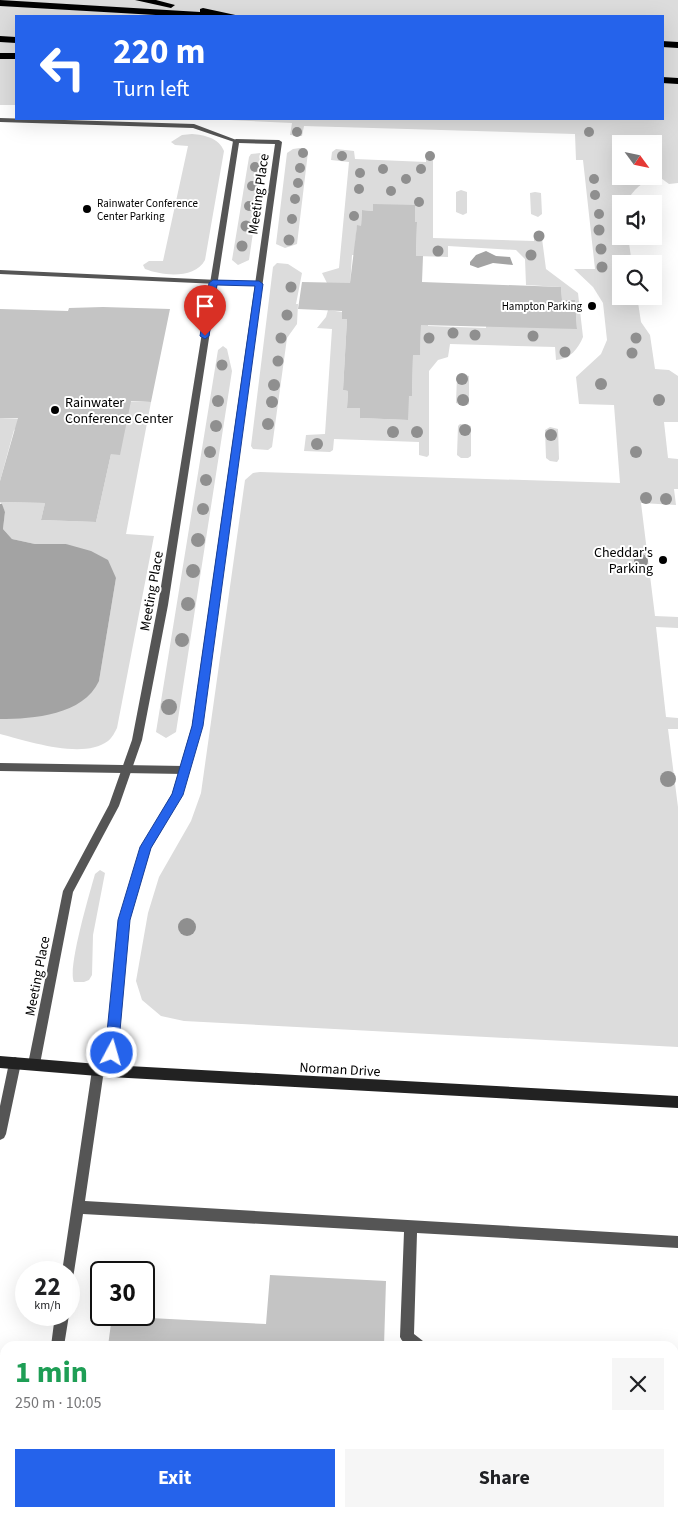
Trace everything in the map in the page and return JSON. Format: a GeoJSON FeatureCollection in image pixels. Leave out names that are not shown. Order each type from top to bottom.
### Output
{"type":"FeatureCollection","features":[{"type":"Feature","properties":{"kind":"highway"},"geometry":{"type":"LineString","coordinates":[[139,0],[230,15]]}},
{"type":"Feature","properties":{"kind":"highway"},"geometry":{"type":"LineString","coordinates":[[0,3],[197,15]]}},
{"type":"Feature","properties":{"kind":"highway"},"geometry":{"type":"LineString","coordinates":[[0,39],[15,40]]}},
{"type":"Feature","properties":{"kind":"highway"},"geometry":{"type":"LineString","coordinates":[[664,44],[678,44]]}},
{"type":"Feature","properties":{"kind":"highway"},"geometry":{"type":"LineString","coordinates":[[0,56],[15,56]]}},
{"type":"Feature","properties":{"kind":"highway"},"geometry":{"type":"LineString","coordinates":[[664,80],[678,81]]}},
{"type":"Feature","properties":{"kind":"street"},"geometry":{"type":"LineString","coordinates":[[0,120],[194,126],[236,141]]}},
{"type":"Feature","properties":{"kind":"street","name":"Meeting Place"},"geometry":{"type":"LineString","coordinates":[[34,1064],[68,891],[114,806],[137,740],[163,605],[236,141],[279,142],[197,726],[177,795],[146,847],[124,920],[104,1071],[70,1261]]}},
{"type":"Feature","properties":{"kind":"street"},"geometry":{"type":"LineString","coordinates":[[0,272],[259,284]]}},
{"type":"Feature","properties":{"kind":"street"},"geometry":{"type":"LineString","coordinates":[[0,767],[184,770]]}},
{"type":"Feature","properties":{"kind":"street","name":"Norman Drive"},"geometry":{"type":"LineString","coordinates":[[0,1062],[104,1071],[678,1102]]}},
{"type":"Feature","properties":{"kind":"street"},"geometry":{"type":"LineString","coordinates":[[0,1134],[14,1063]]}},
{"type":"Feature","properties":{"kind":"street"},"geometry":{"type":"LineString","coordinates":[[78,1207],[678,1242]]}},
{"type":"Feature","properties":{"kind":"street"},"geometry":{"type":"LineString","coordinates":[[411,1226],[407,1337],[412,1341]]}},
{"type":"Feature","properties":{"kind":"street"},"geometry":{"type":"LineString","coordinates":[[59,1341],[61,1326]]}},
{"type":"Feature","properties":{"kind":"shaded area"},"geometry":{"type":"Polygon","coordinates":[[[0,0],[678,0],[678,183],[669,184],[662,179],[662,135],[612,135],[612,185],[641,185],[631,195],[612,195],[612,245],[629,245],[631,255],[612,255],[612,305],[638,305],[641,322],[650,335],[655,369],[669,370],[678,376],[678,422],[664,422],[668,458],[678,459],[678,489],[674,489],[676,505],[641,503],[655,616],[678,617],[678,628],[656,627],[666,717],[678,718],[678,729],[668,729],[678,807],[678,1047],[184,1021],[161,1016],[142,1000],[136,981],[148,913],[159,877],[191,821],[201,793],[245,480],[253,473],[260,472],[620,483],[614,405],[579,404],[576,377],[601,354],[607,340],[603,303],[593,287],[574,269],[595,269],[583,160],[576,160],[575,134],[304,126],[302,136],[290,135],[292,123],[230,120],[664,120],[664,15],[15,15],[15,105],[0,105],[0,0]]]}},
{"type":"Feature","properties":{"kind":"shaded area"},"geometry":{"type":"Polygon","coordinates":[[[182,135],[207,136],[215,140],[224,151],[205,260],[200,266],[186,273],[169,274],[145,269],[143,265],[149,261],[163,261],[188,146],[175,145],[171,142],[182,135]]]}},
{"type":"Feature","properties":{"kind":"shaded area"},"geometry":{"type":"Polygon","coordinates":[[[300,148],[308,152],[297,244],[285,248],[276,244],[287,153],[293,149],[300,148]]]}},
{"type":"Feature","properties":{"kind":"shaded area"},"geometry":{"type":"Polygon","coordinates":[[[336,149],[354,151],[355,159],[426,162],[426,153],[433,152],[433,238],[534,241],[534,233],[541,231],[546,269],[578,293],[583,337],[579,346],[565,358],[556,360],[555,347],[450,344],[448,357],[438,360],[429,371],[429,455],[427,457],[419,455],[419,442],[334,439],[333,450],[330,452],[304,451],[306,435],[325,434],[332,329],[317,328],[326,317],[328,310],[342,312],[342,319],[347,319],[343,390],[348,391],[347,407],[360,408],[360,418],[408,420],[406,396],[412,396],[413,355],[420,355],[421,320],[428,321],[428,326],[486,328],[486,323],[577,328],[575,300],[562,300],[561,287],[526,285],[525,259],[516,250],[448,246],[448,257],[416,256],[417,223],[373,205],[373,211],[362,210],[361,226],[357,226],[355,246],[359,255],[352,255],[350,287],[327,283],[322,273],[339,268],[349,162],[331,160],[332,152],[336,149]]]}},
{"type":"Feature","properties":{"kind":"shaded area"},"geometry":{"type":"Polygon","coordinates":[[[260,153],[264,157],[249,260],[238,265],[232,260],[249,157],[251,154],[260,153]]]}},
{"type":"Feature","properties":{"kind":"shaded area"},"geometry":{"type":"Polygon","coordinates":[[[461,190],[467,192],[467,213],[463,215],[456,212],[456,192],[461,190]]]}},
{"type":"Feature","properties":{"kind":"shaded area"},"geometry":{"type":"Polygon","coordinates":[[[530,193],[541,193],[542,214],[538,217],[531,214],[530,193]]]}},
{"type":"Feature","properties":{"kind":"shaded area"},"geometry":{"type":"Polygon","coordinates":[[[486,251],[496,256],[510,257],[513,265],[493,263],[478,268],[470,265],[470,262],[476,255],[486,251]]]}},
{"type":"Feature","properties":{"kind":"shaded area"},"geometry":{"type":"Polygon","coordinates":[[[277,263],[288,264],[302,273],[296,304],[298,304],[297,324],[287,338],[272,447],[268,450],[253,449],[251,446],[273,267],[277,263]]]}},
{"type":"Feature","properties":{"kind":"shaded area"},"geometry":{"type":"Polygon","coordinates":[[[223,346],[227,349],[232,371],[176,732],[166,738],[156,732],[218,350],[223,346]]]}},
{"type":"Feature","properties":{"kind":"shaded area"},"geometry":{"type":"Polygon","coordinates":[[[462,374],[469,376],[469,404],[464,406],[456,403],[457,376],[462,374]]]}},
{"type":"Feature","properties":{"kind":"shaded area"},"geometry":{"type":"Polygon","coordinates":[[[113,401],[151,402],[126,534],[154,536],[117,728],[108,741],[85,749],[55,747],[0,734],[0,719],[8,719],[99,681],[116,578],[66,544],[35,544],[12,539],[3,529],[5,512],[0,502],[45,503],[41,520],[96,522],[111,454],[120,454],[113,401]]]}},
{"type":"Feature","properties":{"kind":"shaded area"},"geometry":{"type":"Polygon","coordinates":[[[0,418],[31,419],[14,430],[0,481],[0,418]]]}},
{"type":"Feature","properties":{"kind":"shaded area"},"geometry":{"type":"Polygon","coordinates":[[[460,424],[471,426],[471,456],[468,458],[461,458],[457,455],[458,426],[460,424]]]}},
{"type":"Feature","properties":{"kind":"shaded area"},"geometry":{"type":"Polygon","coordinates":[[[550,427],[558,429],[559,459],[557,462],[546,458],[545,430],[550,427]]]}},
{"type":"Feature","properties":{"kind":"shaded area"},"geometry":{"type":"Polygon","coordinates":[[[0,504],[2,504],[5,512],[3,529],[12,539],[35,544],[66,544],[91,551],[108,560],[116,578],[99,681],[92,692],[82,701],[56,713],[28,718],[0,719],[0,504]]]}},
{"type":"Feature","properties":{"kind":"shaded area"},"geometry":{"type":"Polygon","coordinates":[[[100,870],[105,873],[93,935],[92,975],[89,980],[84,982],[74,982],[76,947],[95,874],[100,870]]]}},
{"type":"Feature","properties":{"kind":"building"},"geometry":{"type":"Polygon","coordinates":[[[373,204],[415,205],[415,222],[417,222],[416,256],[423,256],[422,282],[561,287],[562,300],[575,300],[577,329],[421,325],[420,355],[413,355],[412,396],[409,396],[408,420],[360,418],[360,408],[347,408],[348,391],[343,390],[347,319],[342,319],[342,311],[298,309],[302,282],[350,283],[357,225],[361,226],[362,210],[373,211],[373,204]]]}},
{"type":"Feature","properties":{"kind":"building","name":"Rainwater Conference Center"},"geometry":{"type":"Polygon","coordinates":[[[69,308],[170,309],[151,402],[131,401],[120,455],[111,454],[96,522],[41,520],[45,503],[0,502],[0,481],[18,418],[0,418],[0,309],[68,311],[69,308]]]}},
{"type":"Feature","properties":{"kind":"building"},"geometry":{"type":"Polygon","coordinates":[[[270,1275],[386,1281],[384,1341],[109,1341],[111,1326],[155,1326],[155,1318],[266,1324],[270,1275]]]}},
{"type":"Feature","properties":{"kind":"place","name":"Rainwater Conference Center Parking"},"geometry":{"type":"Point","coordinates":[87,209]}},
{"type":"Feature","properties":{"kind":"place","name":"Hampton Parking"},"geometry":{"type":"Point","coordinates":[592,306]}},
{"type":"Feature","properties":{"kind":"place","name":"Rainwater Conference Center"},"geometry":{"type":"Point","coordinates":[55,410]}},
{"type":"Feature","properties":{"kind":"place","name":"Cheddar's Parking"},"geometry":{"type":"Point","coordinates":[663,560]}},
{"type":"Feature","properties":{"kind":"route"},"geometry":{"type":"LineString","coordinates":[[112,1053],[124,920],[146,847],[177,795],[197,726],[259,284],[213,283],[205,336]]}}]}
